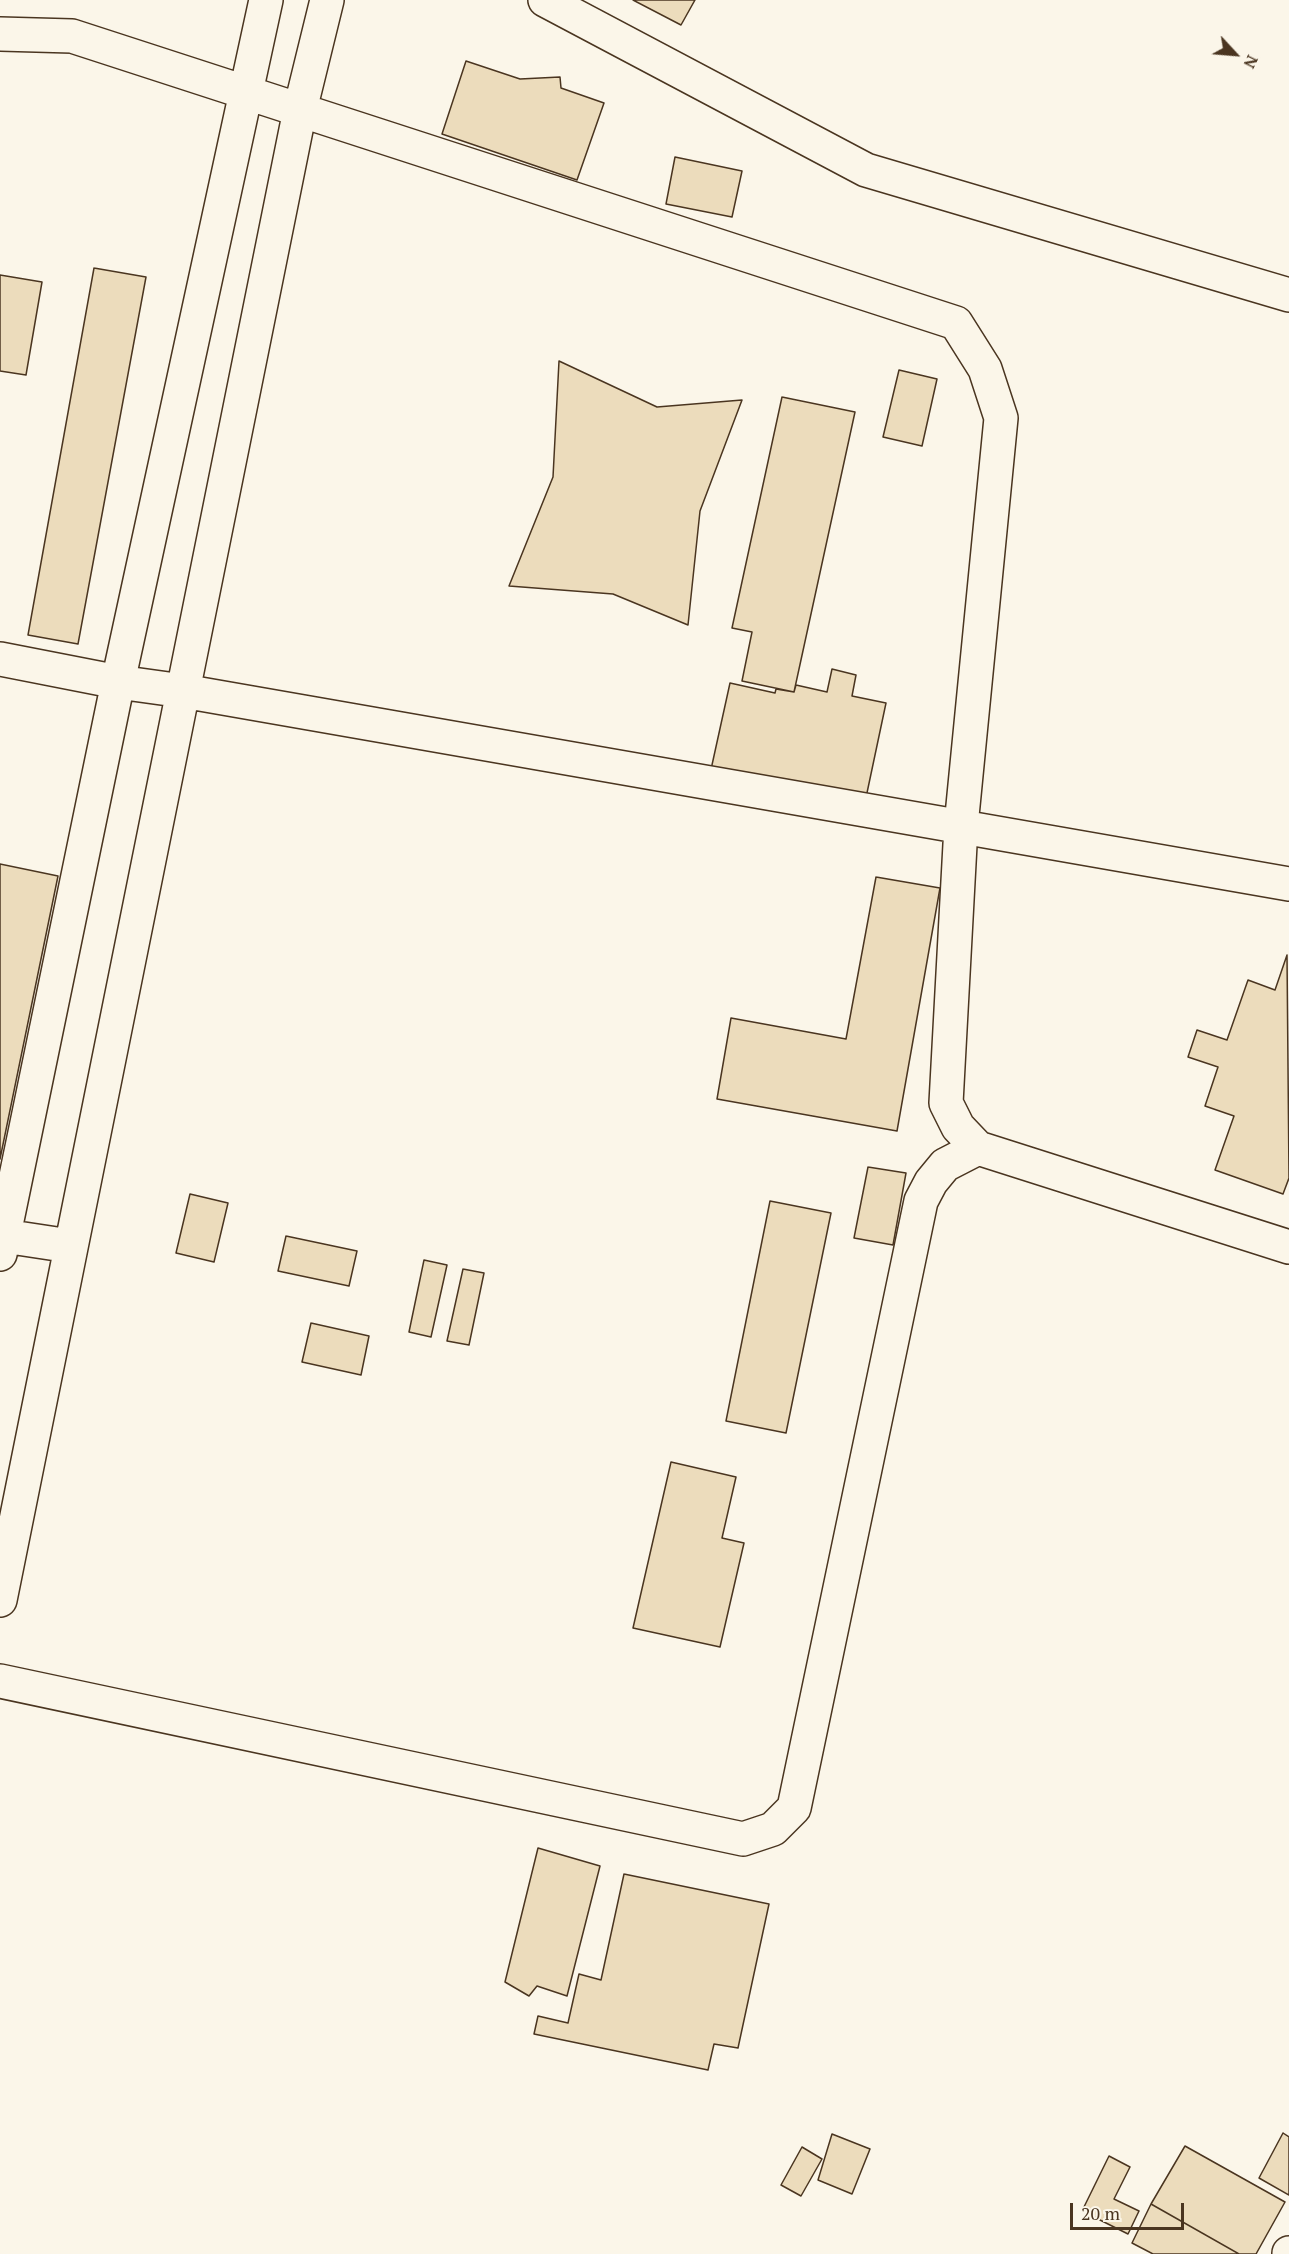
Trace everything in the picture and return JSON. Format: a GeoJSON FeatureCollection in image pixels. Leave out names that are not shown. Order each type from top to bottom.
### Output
{"type":"FeatureCollection","features":[{"type":"Feature","properties":{"kind":"street"},"geometry":{"type":"LineString","coordinates":[[70,1246],[2,1245],[118,682],[266,0]]}},
{"type":"Feature","properties":{"kind":"street"},"geometry":{"type":"LineString","coordinates":[[0,1600],[300,110],[327,0]]}},
{"type":"Feature","properties":{"kind":"street"},"geometry":{"type":"LineString","coordinates":[[545,0],[866,170],[1289,295]]}},
{"type":"Feature","properties":{"kind":"street"},"geometry":{"type":"LineString","coordinates":[[0,34],[72,36],[956,324],[985,369],[1001,418],[961,826],[946,1103],[958,1127],[978,1148],[1289,1247]]}},
{"type":"Feature","properties":{"kind":"street"},"geometry":{"type":"LineString","coordinates":[[0,659],[118,682],[183,691],[1289,884]]}},
{"type":"Feature","properties":{"kind":"street"},"geometry":{"type":"LineString","coordinates":[[0,1681],[743,1839],[773,1829],[794,1808],[921,1201],[931,1182],[945,1165],[978,1148]]}},
{"type":"Feature","properties":{"kind":"building"},"geometry":{"type":"Polygon","coordinates":[[[633,0],[695,0],[681,25],[633,0]]]}},
{"type":"Feature","properties":{"kind":"building"},"geometry":{"type":"Polygon","coordinates":[[[466,61],[520,79],[560,77],[561,88],[604,103],[577,180],[442,134],[466,61]]]}},
{"type":"Feature","properties":{"kind":"building"},"geometry":{"type":"Polygon","coordinates":[[[675,157],[742,171],[732,217],[666,204],[675,157]]]}},
{"type":"Feature","properties":{"kind":"building"},"geometry":{"type":"Polygon","coordinates":[[[94,268],[146,277],[78,644],[28,635],[94,268]]]}},
{"type":"Feature","properties":{"kind":"building"},"geometry":{"type":"Polygon","coordinates":[[[0,275],[42,282],[26,375],[0,371],[0,275]]]}},
{"type":"Feature","properties":{"kind":"building"},"geometry":{"type":"Polygon","coordinates":[[[559,361],[657,407],[742,400],[700,511],[688,625],[613,594],[509,586],[553,477],[559,361]]]}},
{"type":"Feature","properties":{"kind":"building"},"geometry":{"type":"Polygon","coordinates":[[[899,370],[937,379],[922,446],[883,437],[899,370]]]}},
{"type":"Feature","properties":{"kind":"building"},"geometry":{"type":"Polygon","coordinates":[[[782,397],[855,412],[794,692],[742,681],[752,632],[732,628],[782,397]]]}},
{"type":"Feature","properties":{"kind":"building"},"geometry":{"type":"Polygon","coordinates":[[[832,669],[856,675],[852,696],[886,703],[864,807],[710,774],[730,683],[775,693],[776,689],[794,692],[796,685],[827,692],[832,669]]]}},
{"type":"Feature","properties":{"kind":"building"},"geometry":{"type":"Polygon","coordinates":[[[0,864],[58,876],[0,1159],[0,864]]]}},
{"type":"Feature","properties":{"kind":"building"},"geometry":{"type":"Polygon","coordinates":[[[876,877],[940,888],[897,1131],[717,1099],[731,1018],[846,1039],[876,877]]]}},
{"type":"Feature","properties":{"kind":"building"},"geometry":{"type":"Polygon","coordinates":[[[1287,955],[1289,1178],[1283,1194],[1215,1170],[1234,1116],[1205,1106],[1218,1067],[1188,1057],[1197,1030],[1227,1040],[1248,980],[1275,990],[1287,955]]]}},
{"type":"Feature","properties":{"kind":"building"},"geometry":{"type":"Polygon","coordinates":[[[868,1167],[906,1173],[893,1245],[854,1238],[868,1167]]]}},
{"type":"Feature","properties":{"kind":"building"},"geometry":{"type":"Polygon","coordinates":[[[190,1194],[228,1203],[214,1262],[176,1253],[190,1194]]]}},
{"type":"Feature","properties":{"kind":"building"},"geometry":{"type":"Polygon","coordinates":[[[770,1201],[831,1213],[786,1433],[726,1421],[770,1201]]]}},
{"type":"Feature","properties":{"kind":"building"},"geometry":{"type":"Polygon","coordinates":[[[286,1236],[357,1251],[349,1286],[278,1271],[286,1236]]]}},
{"type":"Feature","properties":{"kind":"building"},"geometry":{"type":"Polygon","coordinates":[[[424,1260],[447,1265],[431,1337],[409,1332],[424,1260]]]}},
{"type":"Feature","properties":{"kind":"building"},"geometry":{"type":"Polygon","coordinates":[[[463,1269],[484,1273],[469,1345],[447,1341],[463,1269]]]}},
{"type":"Feature","properties":{"kind":"building"},"geometry":{"type":"Polygon","coordinates":[[[311,1323],[369,1336],[361,1375],[302,1362],[311,1323]]]}},
{"type":"Feature","properties":{"kind":"building"},"geometry":{"type":"Polygon","coordinates":[[[671,1462],[736,1477],[722,1538],[744,1543],[720,1647],[633,1628],[671,1462]]]}},
{"type":"Feature","properties":{"kind":"building"},"geometry":{"type":"Polygon","coordinates":[[[538,1848],[600,1866],[567,1996],[537,1986],[529,1996],[505,1982],[538,1848]]]}},
{"type":"Feature","properties":{"kind":"building"},"geometry":{"type":"Polygon","coordinates":[[[624,1874],[769,1904],[738,2048],[714,2044],[708,2070],[534,2034],[538,2016],[568,2023],[579,1974],[601,1980],[624,1874]]]}},
{"type":"Feature","properties":{"kind":"building"},"geometry":{"type":"Polygon","coordinates":[[[1283,2133],[1289,2137],[1289,2195],[1259,2178],[1283,2133]]]}},
{"type":"Feature","properties":{"kind":"building"},"geometry":{"type":"Polygon","coordinates":[[[832,2134],[870,2149],[852,2194],[818,2180],[832,2134]]]}},
{"type":"Feature","properties":{"kind":"building"},"geometry":{"type":"Polygon","coordinates":[[[1185,2146],[1285,2202],[1256,2254],[1239,2254],[1151,2204],[1185,2146]]]}},
{"type":"Feature","properties":{"kind":"building"},"geometry":{"type":"Polygon","coordinates":[[[802,2147],[822,2159],[801,2196],[781,2185],[802,2147]]]}},
{"type":"Feature","properties":{"kind":"building"},"geometry":{"type":"Polygon","coordinates":[[[1109,2156],[1130,2167],[1114,2199],[1139,2211],[1128,2234],[1082,2211],[1109,2156]]]}},
{"type":"Feature","properties":{"kind":"building"},"geometry":{"type":"Polygon","coordinates":[[[1151,2204],[1239,2254],[1153,2254],[1132,2243],[1151,2204]]]}}]}
